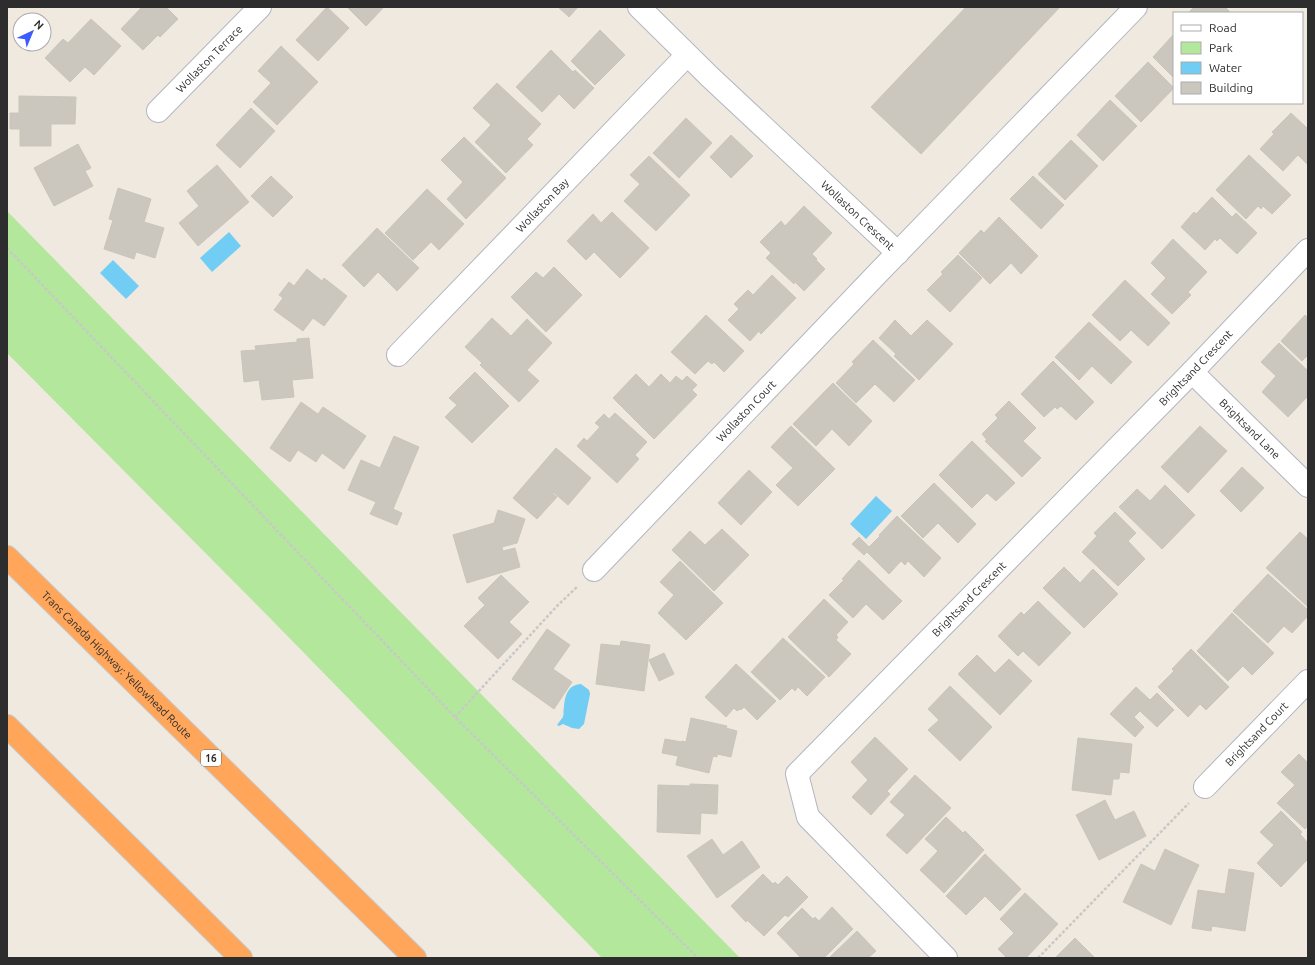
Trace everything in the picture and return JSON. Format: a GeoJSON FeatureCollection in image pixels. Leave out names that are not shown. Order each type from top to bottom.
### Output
{"type":"FeatureCollection","features":[{"type":"Feature","properties":{"kind":"highway","name":"Trans Canada Highway: Yellowhead Route"},"geometry":{"type":"LineString","coordinates":[[7,557],[415,958]]}},
{"type":"Feature","properties":{"kind":"highway"},"geometry":{"type":"LineString","coordinates":[[7,726],[241,958]]}},
{"type":"Feature","properties":{"kind":"street","name":"Wollaston Terrace"},"geometry":{"type":"LineString","coordinates":[[158,111],[260,7]]}},
{"type":"Feature","properties":{"kind":"street","name":"Wollaston Crescent"},"geometry":{"type":"LineString","coordinates":[[638,7],[898,253],[1136,7]]}},
{"type":"Feature","properties":{"kind":"street","name":"Wollaston Bay"},"geometry":{"type":"LineString","coordinates":[[398,355],[687,55]]}},
{"type":"Feature","properties":{"kind":"street","name":"Brightsand Crescent"},"geometry":{"type":"LineString","coordinates":[[946,958],[808,817],[797,774],[1192,372],[1308,250]]}},
{"type":"Feature","properties":{"kind":"street","name":"Wollaston Court"},"geometry":{"type":"LineString","coordinates":[[594,570],[898,253]]}},
{"type":"Feature","properties":{"kind":"street","name":"Brightsand Lane"},"geometry":{"type":"LineString","coordinates":[[1192,372],[1308,486]]}},
{"type":"Feature","properties":{"kind":"street","name":"Brightsand Court"},"geometry":{"type":"LineString","coordinates":[[1205,787],[1308,680]]}},
{"type":"Feature","properties":{"kind":"path"},"geometry":{"type":"LineString","coordinates":[[7,248],[456,716],[698,958]]}},
{"type":"Feature","properties":{"kind":"path"},"geometry":{"type":"LineString","coordinates":[[456,716],[557,606],[594,570]]}},
{"type":"Feature","properties":{"kind":"path"},"geometry":{"type":"LineString","coordinates":[[1038,958],[1171,820]]}},
{"type":"Feature","properties":{"kind":"green space"},"geometry":{"type":"Polygon","coordinates":[[[7,211],[740,958],[602,958],[265,613],[7,353],[7,211]]]}},
{"type":"Feature","properties":{"kind":"water"},"geometry":{"type":"Polygon","coordinates":[[[229,232],[241,246],[212,272],[200,258],[229,232]]]}},
{"type":"Feature","properties":{"kind":"water"},"geometry":{"type":"Polygon","coordinates":[[[113,260],[139,286],[126,299],[100,273],[113,260]]]}},
{"type":"Feature","properties":{"kind":"water"},"geometry":{"type":"Polygon","coordinates":[[[876,496],[892,511],[866,539],[850,524],[876,496]]]}},
{"type":"Feature","properties":{"kind":"water"},"geometry":{"type":"Polygon","coordinates":[[[581,684],[589,690],[590,694],[584,724],[579,729],[563,724],[559,726],[557,725],[563,717],[565,698],[568,691],[573,686],[581,684]]]}},
{"type":"Feature","properties":{"kind":"building"},"geometry":{"type":"Polygon","coordinates":[[[142,7],[166,7],[178,19],[160,37],[158,35],[143,50],[121,29],[142,7]]]}},
{"type":"Feature","properties":{"kind":"building"},"geometry":{"type":"Polygon","coordinates":[[[327,7],[349,28],[318,61],[296,40],[327,7]]]}},
{"type":"Feature","properties":{"kind":"building"},"geometry":{"type":"Polygon","coordinates":[[[347,7],[384,7],[366,26],[347,7]]]}},
{"type":"Feature","properties":{"kind":"building"},"geometry":{"type":"Polygon","coordinates":[[[558,7],[578,7],[569,17],[558,7]]]}},
{"type":"Feature","properties":{"kind":"building"},"geometry":{"type":"Polygon","coordinates":[[[966,7],[1060,7],[921,154],[871,107],[966,7]]]}},
{"type":"Feature","properties":{"kind":"building"},"geometry":{"type":"Polygon","coordinates":[[[1194,7],[1225,7],[1230,12],[1189,12],[1194,7]]]}},
{"type":"Feature","properties":{"kind":"building"},"geometry":{"type":"Polygon","coordinates":[[[91,19],[121,46],[94,75],[85,67],[70,82],[45,58],[63,39],[68,43],[91,19]]]}},
{"type":"Feature","properties":{"kind":"building"},"geometry":{"type":"Polygon","coordinates":[[[600,30],[625,55],[595,85],[571,61],[600,30]]]}},
{"type":"Feature","properties":{"kind":"building"},"geometry":{"type":"Polygon","coordinates":[[[1173,35],[1173,77],[1153,57],[1173,35]]]}},
{"type":"Feature","properties":{"kind":"building"},"geometry":{"type":"Polygon","coordinates":[[[281,46],[318,82],[277,125],[253,102],[271,83],[258,71],[281,46]]]}},
{"type":"Feature","properties":{"kind":"building"},"geometry":{"type":"Polygon","coordinates":[[[551,50],[573,72],[575,70],[594,88],[574,109],[559,94],[542,112],[516,87],[551,50]]]}},
{"type":"Feature","properties":{"kind":"building"},"geometry":{"type":"Polygon","coordinates":[[[1148,62],[1173,87],[1173,89],[1141,122],[1115,96],[1148,62]]]}},
{"type":"Feature","properties":{"kind":"building"},"geometry":{"type":"Polygon","coordinates":[[[497,83],[541,124],[527,139],[533,145],[506,173],[475,142],[491,125],[473,108],[497,83]]]}},
{"type":"Feature","properties":{"kind":"building"},"geometry":{"type":"Polygon","coordinates":[[[19,96],[76,97],[75,124],[51,124],[51,146],[20,146],[20,129],[10,129],[10,113],[19,113],[19,96]]]}},
{"type":"Feature","properties":{"kind":"building"},"geometry":{"type":"Polygon","coordinates":[[[1110,100],[1137,126],[1103,161],[1077,135],[1110,100]]]}},
{"type":"Feature","properties":{"kind":"building"},"geometry":{"type":"Polygon","coordinates":[[[251,108],[275,131],[240,168],[216,145],[251,108]]]}},
{"type":"Feature","properties":{"kind":"building"},"geometry":{"type":"Polygon","coordinates":[[[1291,113],[1308,129],[1308,165],[1298,155],[1283,171],[1260,149],[1274,134],[1272,132],[1291,113]]]}},
{"type":"Feature","properties":{"kind":"building"},"geometry":{"type":"Polygon","coordinates":[[[686,118],[712,143],[679,178],[653,153],[686,118]]]}},
{"type":"Feature","properties":{"kind":"building"},"geometry":{"type":"Polygon","coordinates":[[[731,135],[753,156],[731,178],[710,157],[731,135]]]}},
{"type":"Feature","properties":{"kind":"building"},"geometry":{"type":"Polygon","coordinates":[[[464,137],[506,178],[466,219],[447,199],[463,182],[441,160],[464,137]]]}},
{"type":"Feature","properties":{"kind":"building"},"geometry":{"type":"Polygon","coordinates":[[[1071,140],[1098,166],[1065,200],[1038,174],[1071,140]]]}},
{"type":"Feature","properties":{"kind":"building"},"geometry":{"type":"Polygon","coordinates":[[[78,144],[91,168],[85,171],[93,186],[54,206],[34,168],[78,144]]]}},
{"type":"Feature","properties":{"kind":"building"},"geometry":{"type":"Polygon","coordinates":[[[1249,155],[1291,195],[1272,214],[1263,206],[1261,209],[1258,206],[1246,219],[1216,190],[1249,155]]]}},
{"type":"Feature","properties":{"kind":"building"},"geometry":{"type":"Polygon","coordinates":[[[649,156],[690,195],[656,231],[624,201],[640,184],[630,175],[649,156]]]}},
{"type":"Feature","properties":{"kind":"building"},"geometry":{"type":"Polygon","coordinates":[[[217,165],[249,202],[198,246],[179,223],[199,206],[187,191],[217,165]]]}},
{"type":"Feature","properties":{"kind":"building"},"geometry":{"type":"Polygon","coordinates":[[[271,176],[293,197],[273,217],[251,196],[271,176]]]}},
{"type":"Feature","properties":{"kind":"building"},"geometry":{"type":"Polygon","coordinates":[[[1033,176],[1064,205],[1041,229],[1010,199],[1033,176]]]}},
{"type":"Feature","properties":{"kind":"building"},"geometry":{"type":"Polygon","coordinates":[[[118,188],[151,199],[144,222],[164,228],[155,258],[136,252],[134,259],[104,249],[113,220],[109,219],[118,188]]]}},
{"type":"Feature","properties":{"kind":"building"},"geometry":{"type":"Polygon","coordinates":[[[427,189],[464,224],[439,250],[431,242],[413,260],[385,233],[427,189]]]}},
{"type":"Feature","properties":{"kind":"building"},"geometry":{"type":"Polygon","coordinates":[[[1212,197],[1232,217],[1236,213],[1257,233],[1237,254],[1220,238],[1217,241],[1215,239],[1205,250],[1181,227],[1194,212],[1196,214],[1212,197]]]}},
{"type":"Feature","properties":{"kind":"building"},"geometry":{"type":"Polygon","coordinates":[[[804,206],[832,233],[812,254],[825,269],[804,291],[795,282],[794,284],[766,258],[771,253],[760,242],[781,221],[785,226],[804,206]]]}},
{"type":"Feature","properties":{"kind":"building"},"geometry":{"type":"Polygon","coordinates":[[[612,212],[649,248],[620,278],[594,252],[586,260],[567,241],[593,214],[601,223],[612,212]]]}},
{"type":"Feature","properties":{"kind":"building"},"geometry":{"type":"Polygon","coordinates":[[[999,217],[1038,256],[1021,274],[1011,263],[990,284],[959,253],[981,230],[984,233],[999,217]]]}},
{"type":"Feature","properties":{"kind":"building"},"geometry":{"type":"Polygon","coordinates":[[[377,228],[419,268],[397,291],[378,272],[364,287],[342,265],[377,228]]]}},
{"type":"Feature","properties":{"kind":"building"},"geometry":{"type":"Polygon","coordinates":[[[1173,239],[1207,272],[1188,292],[1191,295],[1172,314],[1151,294],[1166,278],[1151,263],[1173,239]]]}},
{"type":"Feature","properties":{"kind":"building"},"geometry":{"type":"Polygon","coordinates":[[[958,255],[982,278],[950,312],[927,290],[943,274],[941,272],[958,255]]]}},
{"type":"Feature","properties":{"kind":"building"},"geometry":{"type":"Polygon","coordinates":[[[554,267],[582,295],[546,332],[511,297],[536,272],[543,278],[554,267]]]}},
{"type":"Feature","properties":{"kind":"building"},"geometry":{"type":"Polygon","coordinates":[[[307,269],[322,281],[324,278],[347,296],[324,326],[313,318],[303,331],[274,310],[283,298],[279,295],[289,282],[294,286],[307,269]]]}},
{"type":"Feature","properties":{"kind":"building"},"geometry":{"type":"Polygon","coordinates":[[[772,275],[796,298],[761,334],[759,331],[750,341],[728,320],[739,309],[734,304],[748,290],[753,295],[772,275]]]}},
{"type":"Feature","properties":{"kind":"building"},"geometry":{"type":"Polygon","coordinates":[[[1125,280],[1170,323],[1148,346],[1131,330],[1120,341],[1092,315],[1125,280]]]}},
{"type":"Feature","properties":{"kind":"building"},"geometry":{"type":"Polygon","coordinates":[[[706,315],[744,351],[724,372],[714,362],[712,364],[708,361],[695,374],[671,352],[706,315]]]}},
{"type":"Feature","properties":{"kind":"building"},"geometry":{"type":"Polygon","coordinates":[[[1305,315],[1308,318],[1308,355],[1302,361],[1281,341],[1305,315]]]}},
{"type":"Feature","properties":{"kind":"building"},"geometry":{"type":"Polygon","coordinates":[[[492,318],[511,336],[527,319],[552,343],[527,370],[539,381],[519,402],[480,365],[482,363],[465,347],[492,318]]]}},
{"type":"Feature","properties":{"kind":"building"},"geometry":{"type":"Polygon","coordinates":[[[895,320],[911,336],[927,320],[953,344],[919,380],[894,356],[896,354],[879,338],[895,320]]]}},
{"type":"Feature","properties":{"kind":"building"},"geometry":{"type":"Polygon","coordinates":[[[1089,322],[1132,362],[1111,384],[1092,366],[1079,380],[1055,357],[1089,322]]]}},
{"type":"Feature","properties":{"kind":"building"},"geometry":{"type":"Polygon","coordinates":[[[309,338],[313,378],[292,380],[294,397],[262,400],[259,380],[244,382],[241,351],[256,350],[255,346],[297,342],[297,339],[309,338]]]}},
{"type":"Feature","properties":{"kind":"building"},"geometry":{"type":"Polygon","coordinates":[[[873,340],[915,380],[894,402],[875,384],[856,403],[836,383],[854,364],[852,362],[873,340]]]}},
{"type":"Feature","properties":{"kind":"building"},"geometry":{"type":"Polygon","coordinates":[[[1279,343],[1308,371],[1308,396],[1288,417],[1262,392],[1276,376],[1261,362],[1279,343]]]}},
{"type":"Feature","properties":{"kind":"building"},"geometry":{"type":"Polygon","coordinates":[[[1053,361],[1094,402],[1076,420],[1061,406],[1057,409],[1055,407],[1044,417],[1021,394],[1053,361]]]}},
{"type":"Feature","properties":{"kind":"building"},"geometry":{"type":"Polygon","coordinates":[[[475,372],[509,406],[472,443],[445,417],[457,405],[449,398],[475,372]]]}},
{"type":"Feature","properties":{"kind":"building"},"geometry":{"type":"Polygon","coordinates":[[[636,374],[649,387],[661,374],[670,383],[676,376],[682,381],[687,376],[697,385],[692,390],[697,395],[654,439],[613,398],[636,374]]]}},
{"type":"Feature","properties":{"kind":"building"},"geometry":{"type":"Polygon","coordinates":[[[833,383],[872,421],[849,446],[832,429],[816,446],[793,424],[833,383]]]}},
{"type":"Feature","properties":{"kind":"building"},"geometry":{"type":"Polygon","coordinates":[[[1009,401],[1036,428],[1023,441],[1041,458],[1022,477],[985,441],[987,440],[982,434],[998,418],[995,415],[1009,401]]]}},
{"type":"Feature","properties":{"kind":"building"},"geometry":{"type":"Polygon","coordinates":[[[301,402],[318,414],[323,407],[366,436],[344,469],[322,453],[316,462],[298,450],[290,462],[270,448],[301,402]]]}},
{"type":"Feature","properties":{"kind":"building"},"geometry":{"type":"Polygon","coordinates":[[[615,413],[647,442],[635,455],[639,459],[617,483],[577,446],[584,438],[587,441],[600,427],[595,423],[604,414],[609,419],[615,413]]]}},
{"type":"Feature","properties":{"kind":"building"},"geometry":{"type":"Polygon","coordinates":[[[791,426],[835,469],[798,506],[776,485],[793,468],[771,447],[791,426]]]}},
{"type":"Feature","properties":{"kind":"building"},"geometry":{"type":"Polygon","coordinates":[[[1200,426],[1227,451],[1188,493],[1161,467],[1200,426]]]}},
{"type":"Feature","properties":{"kind":"building"},"geometry":{"type":"Polygon","coordinates":[[[394,436],[419,447],[393,509],[402,513],[397,525],[370,514],[376,502],[348,490],[361,460],[380,468],[394,436]]]}},
{"type":"Feature","properties":{"kind":"building"},"geometry":{"type":"Polygon","coordinates":[[[972,441],[1015,483],[996,501],[987,493],[972,508],[939,475],[972,441]]]}},
{"type":"Feature","properties":{"kind":"building"},"geometry":{"type":"Polygon","coordinates":[[[556,448],[591,478],[568,505],[553,492],[552,493],[557,497],[537,519],[513,498],[556,448]]]}},
{"type":"Feature","properties":{"kind":"building"},"geometry":{"type":"Polygon","coordinates":[[[1242,467],[1264,488],[1241,512],[1220,491],[1242,467]]]}},
{"type":"Feature","properties":{"kind":"building"},"geometry":{"type":"Polygon","coordinates":[[[749,470],[772,492],[741,525],[718,503],[749,470]]]}},
{"type":"Feature","properties":{"kind":"building"},"geometry":{"type":"Polygon","coordinates":[[[934,483],[976,524],[958,543],[938,523],[923,538],[901,516],[934,483]]]}},
{"type":"Feature","properties":{"kind":"building"},"geometry":{"type":"Polygon","coordinates":[[[1165,485],[1195,515],[1162,549],[1119,507],[1137,489],[1150,501],[1165,485]]]}},
{"type":"Feature","properties":{"kind":"building"},"geometry":{"type":"Polygon","coordinates":[[[498,510],[525,519],[517,543],[502,547],[503,551],[515,548],[520,567],[467,583],[453,535],[494,523],[498,510]]]}},
{"type":"Feature","properties":{"kind":"building"},"geometry":{"type":"Polygon","coordinates":[[[1115,512],[1136,533],[1128,541],[1145,559],[1118,586],[1082,552],[1097,536],[1094,533],[1115,512]]]}},
{"type":"Feature","properties":{"kind":"building"},"geometry":{"type":"Polygon","coordinates":[[[897,516],[941,558],[924,577],[908,561],[905,565],[901,561],[889,574],[867,552],[864,555],[852,544],[859,537],[869,547],[897,516]]]}},
{"type":"Feature","properties":{"kind":"building"},"geometry":{"type":"Polygon","coordinates":[[[722,529],[749,555],[714,591],[672,550],[690,531],[705,545],[722,529]]]}},
{"type":"Feature","properties":{"kind":"building"},"geometry":{"type":"Polygon","coordinates":[[[1300,532],[1308,539],[1308,607],[1266,568],[1300,532]]]}},
{"type":"Feature","properties":{"kind":"building"},"geometry":{"type":"Polygon","coordinates":[[[859,560],[902,601],[883,620],[866,604],[853,618],[829,595],[844,580],[842,579],[859,560]]]}},
{"type":"Feature","properties":{"kind":"building"},"geometry":{"type":"Polygon","coordinates":[[[680,561],[723,603],[686,640],[658,613],[674,595],[660,582],[680,561]]]}},
{"type":"Feature","properties":{"kind":"building"},"geometry":{"type":"Polygon","coordinates":[[[1064,567],[1080,583],[1093,569],[1118,594],[1084,628],[1043,588],[1064,567]]]}},
{"type":"Feature","properties":{"kind":"building"},"geometry":{"type":"Polygon","coordinates":[[[1268,574],[1308,610],[1308,616],[1292,633],[1284,626],[1268,643],[1233,611],[1268,574]]]}},
{"type":"Feature","properties":{"kind":"building"},"geometry":{"type":"Polygon","coordinates":[[[501,575],[529,602],[509,622],[522,634],[498,659],[464,626],[485,605],[478,598],[501,575]]]}},
{"type":"Feature","properties":{"kind":"building"},"geometry":{"type":"Polygon","coordinates":[[[824,599],[848,622],[836,635],[838,637],[836,640],[851,654],[829,677],[788,637],[824,599]]]}},
{"type":"Feature","properties":{"kind":"building"},"geometry":{"type":"Polygon","coordinates":[[[1038,601],[1071,633],[1039,666],[1023,651],[1018,656],[998,636],[1021,612],[1024,615],[1038,601]]]}},
{"type":"Feature","properties":{"kind":"building"},"geometry":{"type":"Polygon","coordinates":[[[1232,613],[1274,653],[1252,675],[1243,666],[1228,681],[1197,651],[1232,613]]]}},
{"type":"Feature","properties":{"kind":"building"},"geometry":{"type":"Polygon","coordinates":[[[547,629],[570,645],[553,669],[572,682],[554,709],[512,679],[547,629]]]}},
{"type":"Feature","properties":{"kind":"building"},"geometry":{"type":"Polygon","coordinates":[[[783,638],[825,677],[807,696],[798,687],[795,691],[792,688],[780,700],[751,672],[783,638]]]}},
{"type":"Feature","properties":{"kind":"building"},"geometry":{"type":"Polygon","coordinates":[[[621,641],[650,645],[644,691],[596,684],[601,644],[620,646],[621,641]]]}},
{"type":"Feature","properties":{"kind":"building"},"geometry":{"type":"Polygon","coordinates":[[[1191,649],[1229,687],[1206,710],[1200,704],[1188,717],[1158,687],[1174,671],[1172,669],[1191,649]]]}},
{"type":"Feature","properties":{"kind":"building"},"geometry":{"type":"Polygon","coordinates":[[[664,653],[674,674],[659,681],[649,660],[664,653]]]}},
{"type":"Feature","properties":{"kind":"building"},"geometry":{"type":"Polygon","coordinates":[[[977,655],[995,673],[1009,659],[1032,681],[1000,715],[958,674],[977,655]]]}},
{"type":"Feature","properties":{"kind":"building"},"geometry":{"type":"Polygon","coordinates":[[[736,664],[776,701],[757,720],[744,707],[737,711],[734,708],[726,717],[705,697],[736,664]]]}},
{"type":"Feature","properties":{"kind":"building"},"geometry":{"type":"Polygon","coordinates":[[[950,686],[992,727],[960,761],[928,730],[939,720],[928,709],[950,686]]]}},
{"type":"Feature","properties":{"kind":"building"},"geometry":{"type":"Polygon","coordinates":[[[1136,687],[1150,700],[1157,693],[1174,710],[1157,727],[1140,711],[1134,717],[1144,727],[1135,737],[1110,714],[1136,687]]]}},
{"type":"Feature","properties":{"kind":"building"},"geometry":{"type":"Polygon","coordinates":[[[691,718],[727,726],[726,728],[737,731],[731,757],[717,754],[717,757],[713,756],[709,773],[676,765],[678,756],[662,753],[665,739],[686,742],[691,718]]]}},
{"type":"Feature","properties":{"kind":"building"},"geometry":{"type":"Polygon","coordinates":[[[875,737],[908,769],[887,791],[890,794],[871,815],[852,797],[868,780],[851,762],[875,737]]]}},
{"type":"Feature","properties":{"kind":"building"},"geometry":{"type":"Polygon","coordinates":[[[1078,738],[1132,744],[1129,773],[1120,772],[1119,779],[1113,779],[1111,795],[1072,790],[1078,738]]]}},
{"type":"Feature","properties":{"kind":"building"},"geometry":{"type":"Polygon","coordinates":[[[1299,754],[1308,763],[1308,826],[1305,829],[1277,803],[1295,785],[1281,772],[1299,754]]]}},
{"type":"Feature","properties":{"kind":"building"},"geometry":{"type":"Polygon","coordinates":[[[915,775],[951,808],[907,854],[886,835],[905,815],[890,802],[915,775]]]}},
{"type":"Feature","properties":{"kind":"building"},"geometry":{"type":"Polygon","coordinates":[[[690,784],[718,785],[717,814],[701,813],[700,834],[657,832],[658,785],[690,786],[690,784]]]}},
{"type":"Feature","properties":{"kind":"building"},"geometry":{"type":"Polygon","coordinates":[[[1105,800],[1115,820],[1134,811],[1146,836],[1099,860],[1076,815],[1105,800]]]}},
{"type":"Feature","properties":{"kind":"building"},"geometry":{"type":"Polygon","coordinates":[[[1281,811],[1302,832],[1300,834],[1308,843],[1308,859],[1281,887],[1257,863],[1274,845],[1260,832],[1281,811]]]}},
{"type":"Feature","properties":{"kind":"building"},"geometry":{"type":"Polygon","coordinates":[[[946,817],[963,833],[965,831],[984,850],[944,893],[920,870],[938,851],[925,839],[946,817]]]}},
{"type":"Feature","properties":{"kind":"building"},"geometry":{"type":"Polygon","coordinates":[[[712,839],[723,855],[742,841],[760,867],[717,898],[687,856],[712,839]]]}},
{"type":"Feature","properties":{"kind":"building"},"geometry":{"type":"Polygon","coordinates":[[[1165,849],[1199,865],[1171,925],[1123,902],[1141,864],[1155,871],[1165,849]]]}},
{"type":"Feature","properties":{"kind":"building"},"geometry":{"type":"Polygon","coordinates":[[[985,854],[1021,889],[1000,911],[985,896],[966,915],[946,896],[985,854]]]}},
{"type":"Feature","properties":{"kind":"building"},"geometry":{"type":"Polygon","coordinates":[[[1229,869],[1254,873],[1245,931],[1212,926],[1211,931],[1192,928],[1198,890],[1225,894],[1229,869]]]}},
{"type":"Feature","properties":{"kind":"building"},"geometry":{"type":"Polygon","coordinates":[[[763,874],[773,884],[775,882],[778,885],[787,876],[808,897],[788,917],[785,915],[764,936],[747,920],[746,922],[731,906],[763,874]]]}},
{"type":"Feature","properties":{"kind":"building"},"geometry":{"type":"Polygon","coordinates":[[[1025,893],[1058,924],[1026,958],[1007,958],[998,949],[1014,933],[1000,919],[1025,893]]]}},
{"type":"Feature","properties":{"kind":"building"},"geometry":{"type":"Polygon","coordinates":[[[832,907],[853,929],[824,958],[801,958],[777,933],[802,908],[813,919],[815,917],[819,921],[832,907]]]}},
{"type":"Feature","properties":{"kind":"building"},"geometry":{"type":"Polygon","coordinates":[[[857,931],[876,951],[868,958],[829,958],[857,931]]]}},
{"type":"Feature","properties":{"kind":"building"},"geometry":{"type":"Polygon","coordinates":[[[1075,938],[1095,958],[1055,958],[1075,938]]]}}]}
